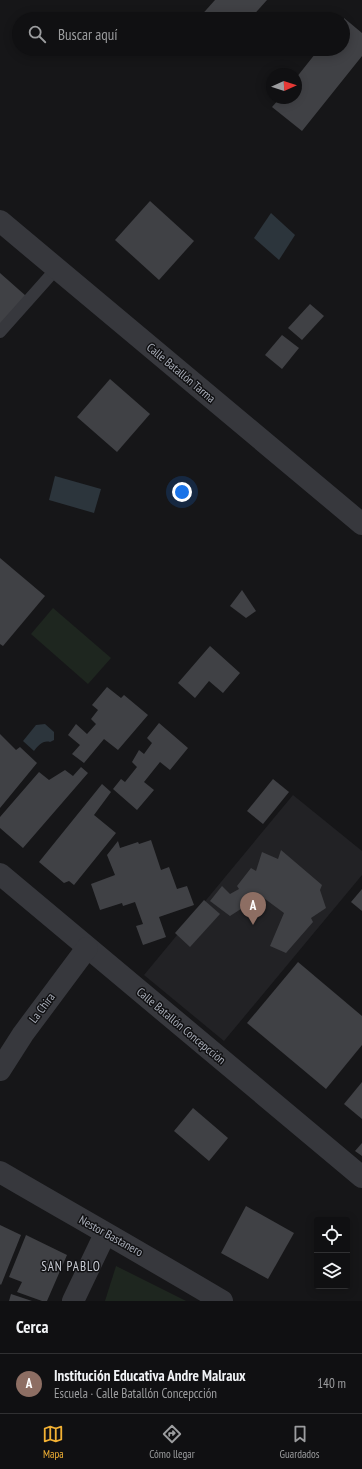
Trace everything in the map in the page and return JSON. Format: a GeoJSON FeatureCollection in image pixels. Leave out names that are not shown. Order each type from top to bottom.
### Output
{"type":"FeatureCollection","features":[{"type":"Feature","properties":{"kind":"street","name":"Calle Batallón Tarma"},"geometry":{"type":"LineString","coordinates":[[0,221],[362,524]]}},
{"type":"Feature","properties":{"kind":"street","name":"Calle Batallón Concepcción"},"geometry":{"type":"LineString","coordinates":[[0,874],[362,1177]]}},
{"type":"Feature","properties":{"kind":"street","name":"La Chira"},"geometry":{"type":"LineString","coordinates":[[0,1070],[23,1034],[87,948]]}},
{"type":"Feature","properties":{"kind":"street","name":"Nestor Bastanero"},"geometry":{"type":"LineString","coordinates":[[0,1172],[222,1301]]}},
{"type":"Feature","properties":{"kind":"street"},"geometry":{"type":"LineString","coordinates":[[73,1301],[105,1234]]}},
{"type":"Feature","properties":{"kind":"lane"},"geometry":{"type":"LineString","coordinates":[[0,332],[56,268]]}},
{"type":"Feature","properties":{"kind":"shaded area"},"geometry":{"type":"Polygon","coordinates":[[[271,213],[295,235],[279,260],[254,238],[271,213]]]}},
{"type":"Feature","properties":{"kind":"shaded area"},"geometry":{"type":"Polygon","coordinates":[[[55,476],[101,489],[94,513],[49,500],[55,476]]]}},
{"type":"Feature","properties":{"kind":"shaded area"},"geometry":{"type":"Polygon","coordinates":[[[53,608],[111,658],[88,684],[31,634],[53,608]]]}},
{"type":"Feature","properties":{"kind":"shaded area"},"geometry":{"type":"Polygon","coordinates":[[[45,724],[54,732],[54,740],[39,745],[34,751],[23,741],[36,725],[45,724]]]}},
{"type":"Feature","properties":{"kind":"shaded area"},"geometry":{"type":"Polygon","coordinates":[[[293,795],[362,851],[362,875],[224,1041],[144,975],[293,795]]]}},
{"type":"Feature","properties":{"kind":"shaded area"},"geometry":{"type":"Polygon","coordinates":[[[116,1266],[186,1301],[105,1301],[116,1266]]]}},
{"type":"Feature","properties":{"kind":"building"},"geometry":{"type":"Polygon","coordinates":[[[215,0],[267,0],[256,12],[204,12],[215,0]]]}},
{"type":"Feature","properties":{"kind":"building"},"geometry":{"type":"Polygon","coordinates":[[[350,23],[362,33],[362,56],[302,131],[272,107],[275,104],[302,104],[302,70],[313,56],[350,56],[350,23]]]}},
{"type":"Feature","properties":{"kind":"building"},"geometry":{"type":"Polygon","coordinates":[[[150,201],[194,241],[159,280],[115,240],[150,201]]]}},
{"type":"Feature","properties":{"kind":"building"},"geometry":{"type":"Polygon","coordinates":[[[0,273],[26,296],[0,325],[0,273]]]}},
{"type":"Feature","properties":{"kind":"building"},"geometry":{"type":"Polygon","coordinates":[[[310,304],[324,316],[302,340],[288,328],[310,304]]]}},
{"type":"Feature","properties":{"kind":"building"},"geometry":{"type":"Polygon","coordinates":[[[282,335],[299,348],[282,369],[265,355],[282,335]]]}},
{"type":"Feature","properties":{"kind":"building"},"geometry":{"type":"Polygon","coordinates":[[[110,379],[150,414],[117,452],[77,417],[110,379]]]}},
{"type":"Feature","properties":{"kind":"building"},"geometry":{"type":"Polygon","coordinates":[[[0,558],[45,596],[3,646],[0,644],[0,558]]]}},
{"type":"Feature","properties":{"kind":"building"},"geometry":{"type":"Polygon","coordinates":[[[242,590],[256,611],[246,618],[230,606],[242,590]]]}},
{"type":"Feature","properties":{"kind":"building"},"geometry":{"type":"Polygon","coordinates":[[[210,646],[240,673],[223,693],[209,681],[195,698],[178,683],[210,646]]]}},
{"type":"Feature","properties":{"kind":"building"},"geometry":{"type":"Polygon","coordinates":[[[107,687],[121,698],[124,695],[148,715],[118,750],[104,739],[84,763],[72,754],[80,745],[68,735],[76,724],[87,734],[96,724],[91,719],[98,710],[92,705],[107,687]]]}},
{"type":"Feature","properties":{"kind":"building"},"geometry":{"type":"Polygon","coordinates":[[[159,723],[188,748],[170,770],[160,762],[144,782],[154,790],[137,810],[113,789],[121,779],[125,782],[137,767],[132,762],[139,750],[144,754],[152,743],[147,738],[159,723]]]}},
{"type":"Feature","properties":{"kind":"building"},"geometry":{"type":"Polygon","coordinates":[[[0,734],[16,750],[20,747],[37,763],[0,808],[0,734]]]}},
{"type":"Feature","properties":{"kind":"building"},"geometry":{"type":"Polygon","coordinates":[[[81,767],[88,773],[23,848],[0,828],[0,817],[39,772],[49,780],[65,770],[73,776],[81,767]]]}},
{"type":"Feature","properties":{"kind":"building"},"geometry":{"type":"Polygon","coordinates":[[[273,779],[289,792],[263,824],[247,811],[273,779]]]}},
{"type":"Feature","properties":{"kind":"building"},"geometry":{"type":"Polygon","coordinates":[[[102,784],[111,792],[94,815],[116,833],[74,885],[69,881],[64,883],[39,862],[102,784]]]}},
{"type":"Feature","properties":{"kind":"building"},"geometry":{"type":"Polygon","coordinates":[[[151,840],[161,870],[169,867],[177,889],[187,886],[194,905],[159,917],[166,937],[143,945],[136,926],[143,924],[135,902],[123,906],[122,903],[100,910],[91,884],[115,875],[107,855],[118,841],[120,848],[138,842],[139,844],[151,840]]]}},
{"type":"Feature","properties":{"kind":"building"},"geometry":{"type":"Polygon","coordinates":[[[281,850],[322,885],[320,890],[326,908],[311,918],[313,922],[286,953],[270,946],[284,913],[261,896],[230,916],[210,901],[222,886],[230,894],[239,889],[237,886],[251,868],[256,871],[262,852],[278,859],[281,850]]]}},
{"type":"Feature","properties":{"kind":"building"},"geometry":{"type":"Polygon","coordinates":[[[362,889],[362,911],[351,902],[362,889]]]}},
{"type":"Feature","properties":{"kind":"building"},"geometry":{"type":"Polygon","coordinates":[[[204,900],[220,914],[190,947],[175,933],[204,900]]]}},
{"type":"Feature","properties":{"kind":"building"},"geometry":{"type":"Polygon","coordinates":[[[298,962],[362,1016],[362,1045],[326,1089],[247,1023],[298,962]]]}},
{"type":"Feature","properties":{"kind":"building"},"geometry":{"type":"Polygon","coordinates":[[[362,1082],[362,1119],[344,1104],[362,1082]]]}},
{"type":"Feature","properties":{"kind":"building"},"geometry":{"type":"Polygon","coordinates":[[[193,1108],[228,1138],[209,1161],[174,1131],[193,1108]]]}},
{"type":"Feature","properties":{"kind":"building"},"geometry":{"type":"Polygon","coordinates":[[[362,1143],[362,1156],[355,1151],[362,1143]]]}},
{"type":"Feature","properties":{"kind":"building"},"geometry":{"type":"Polygon","coordinates":[[[246,1206],[294,1233],[268,1279],[221,1253],[246,1206]]]}},
{"type":"Feature","properties":{"kind":"building"},"geometry":{"type":"Polygon","coordinates":[[[0,1225],[21,1235],[1,1285],[0,1284],[0,1225]]]}},
{"type":"Feature","properties":{"kind":"building"},"geometry":{"type":"Polygon","coordinates":[[[26,1235],[67,1255],[47,1301],[42,1301],[17,1292],[22,1282],[9,1277],[26,1235]]]}},
{"type":"Feature","properties":{"kind":"building"},"geometry":{"type":"Polygon","coordinates":[[[11,1294],[32,1301],[9,1301],[11,1294]]]}},
{"type":"Feature","properties":{"kind":"place","name":"Institución Educativa Andre Malraux"},"geometry":{"type":"Point","coordinates":[253,925]}},
{"type":"Feature","properties":{"kind":"district","name":"SAN PABLO"},"geometry":{"type":"Point","coordinates":[71,1266]}}]}
